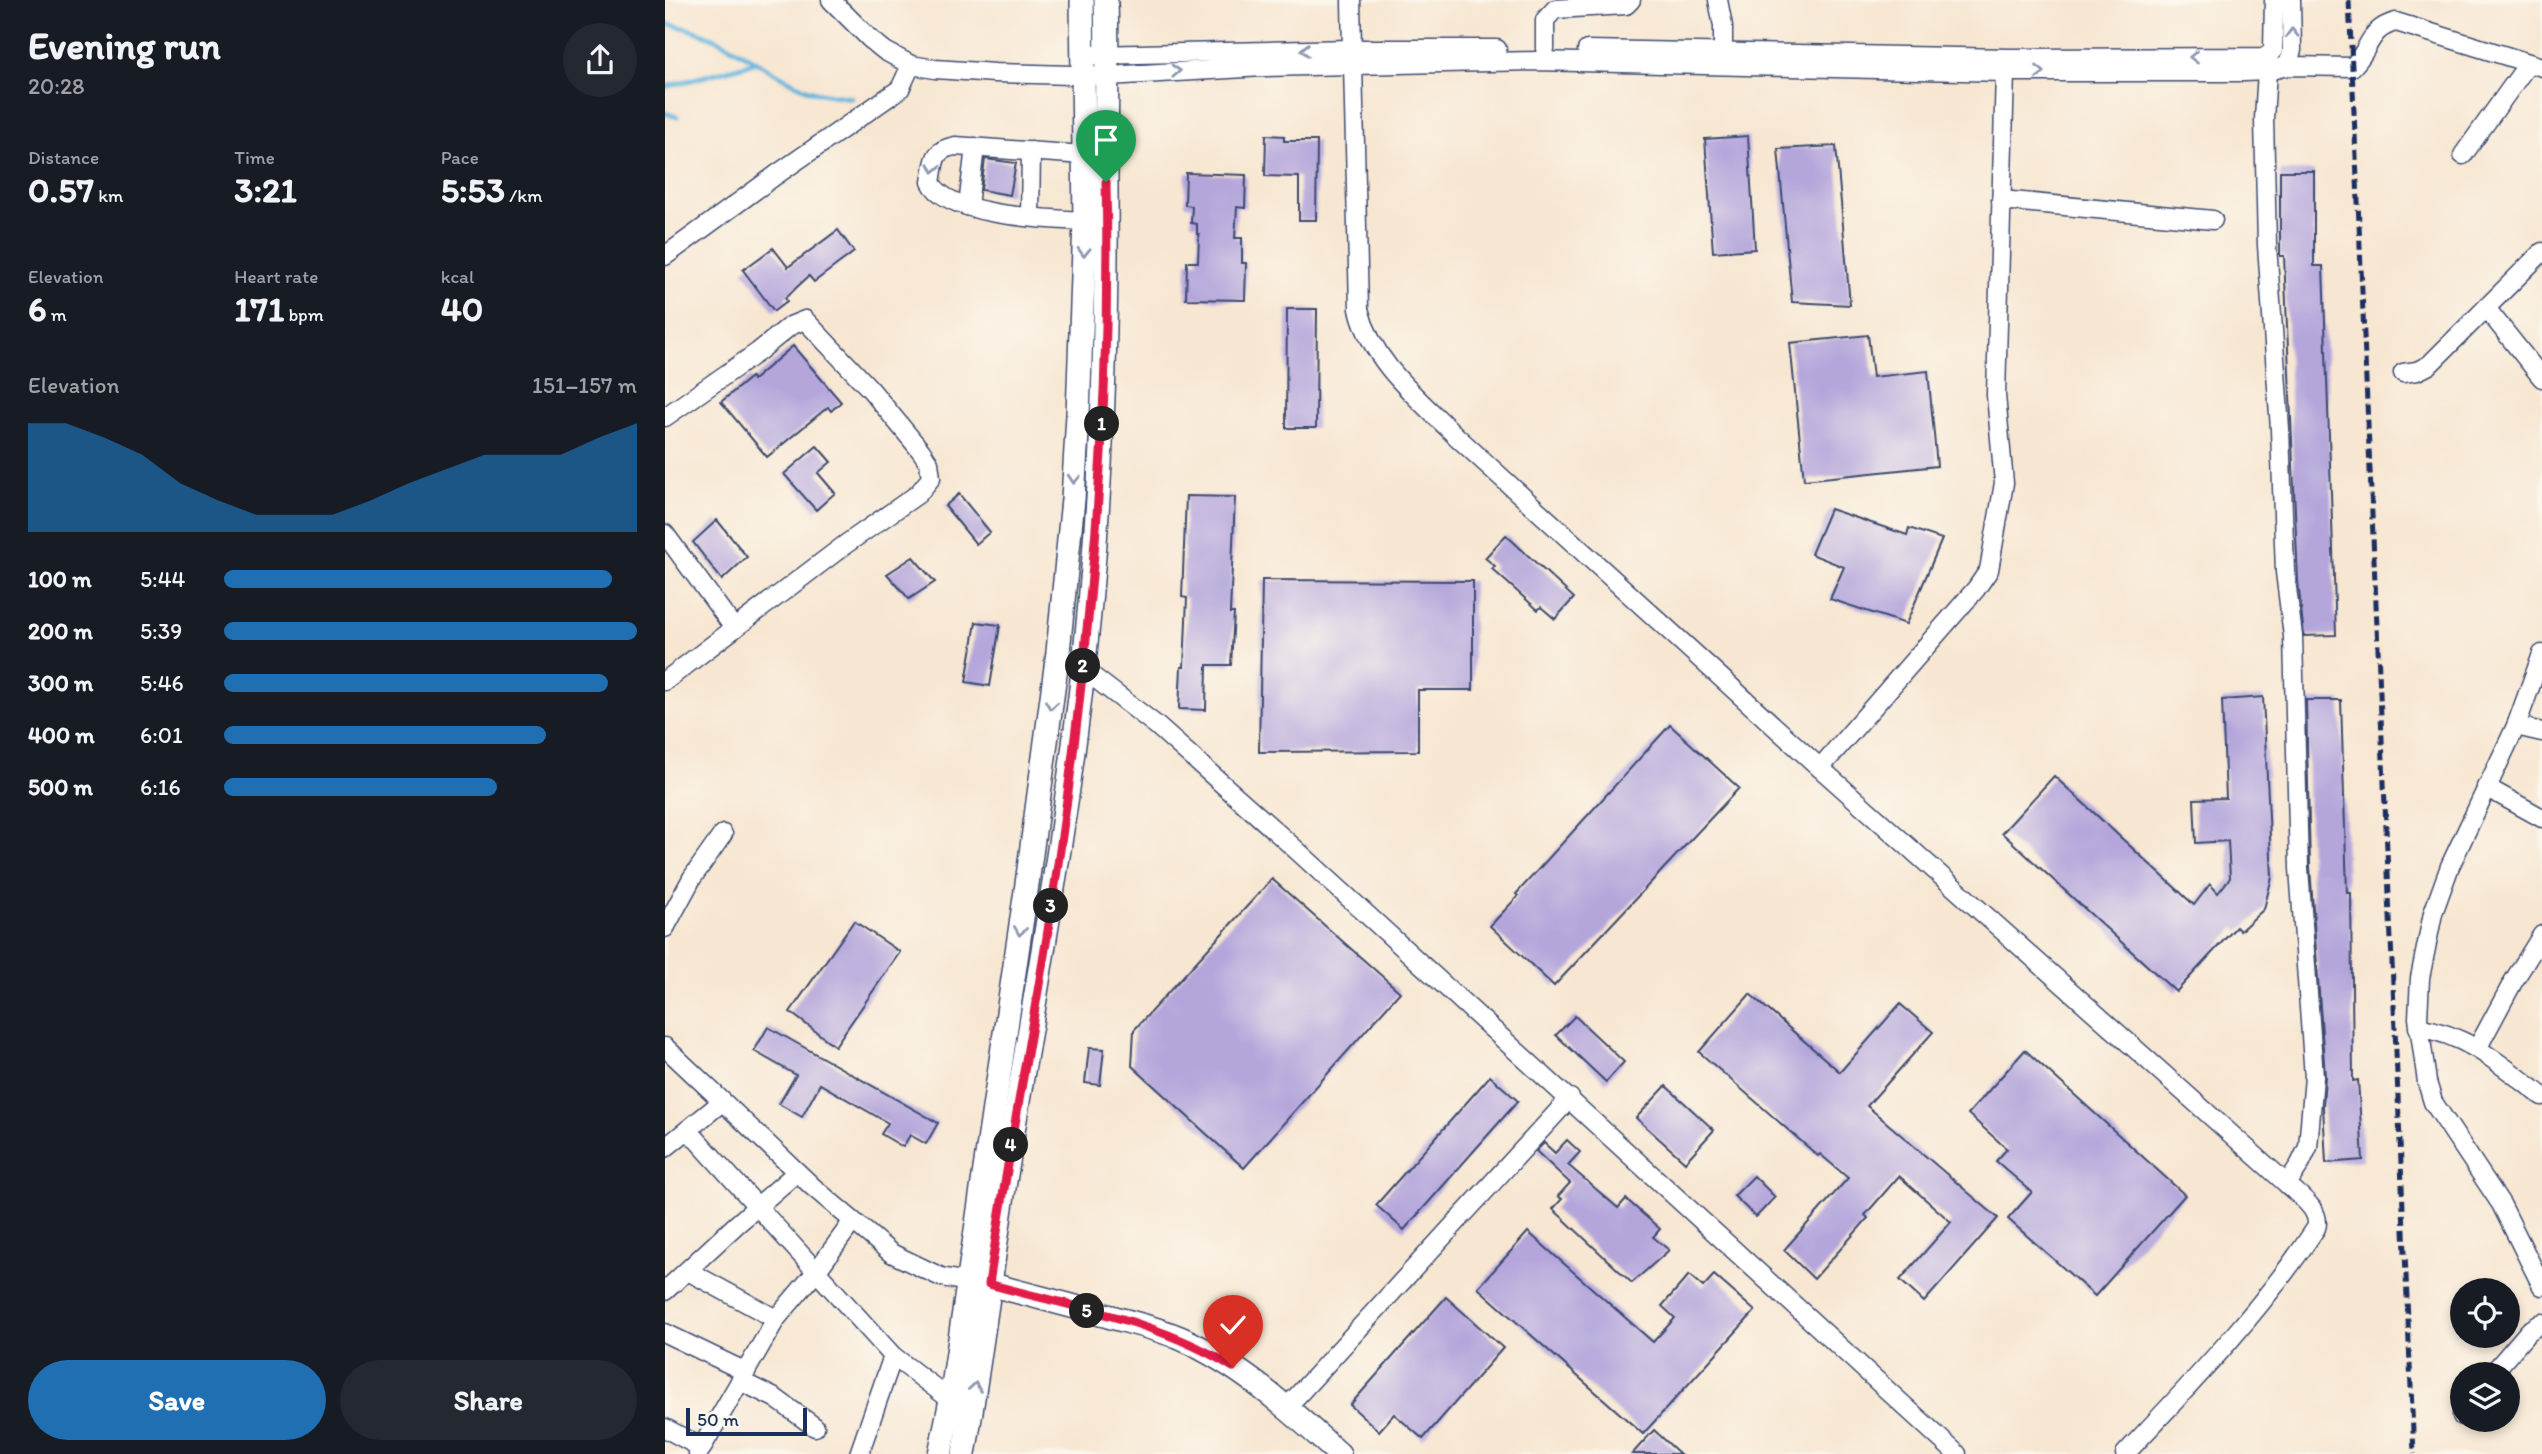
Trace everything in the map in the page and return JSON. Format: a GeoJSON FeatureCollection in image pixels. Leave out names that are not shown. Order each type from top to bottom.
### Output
{"type":"FeatureCollection","features":[{"type":"Feature","properties":{"kind":"main road"},"geometry":{"type":"LineString","coordinates":[[964,1454],[979,1283],[1058,652],[1072,512],[1079,415],[1085,221],[1082,0]]}},
{"type":"Feature","properties":{"kind":"main road"},"geometry":{"type":"LineString","coordinates":[[940,1454],[979,1283],[1047,935],[1083,669],[1101,480],[1107,320],[1106,0]]}},
{"type":"Feature","properties":{"kind":"main road"},"geometry":{"type":"LineString","coordinates":[[979,1283],[1181,1338],[1233,1367],[1287,1407],[1339,1454]]}},
{"type":"Feature","properties":{"kind":"street"},"geometry":{"type":"LineString","coordinates":[[831,0],[885,51],[906,77]]}},
{"type":"Feature","properties":{"kind":"street"},"geometry":{"type":"LineString","coordinates":[[1351,0],[1359,309],[1367,336],[1376,352],[1456,436],[1820,768],[2287,1184],[2316,1213],[2316,1228],[2258,1305],[2125,1454]]}},
{"type":"Feature","properties":{"kind":"street"},"geometry":{"type":"LineString","coordinates":[[1545,49],[1545,20],[1555,9],[1626,5],[1630,0]]}},
{"type":"Feature","properties":{"kind":"street"},"geometry":{"type":"LineString","coordinates":[[1718,0],[1723,26],[1723,58]]}},
{"type":"Feature","properties":{"kind":"street"},"geometry":{"type":"LineString","coordinates":[[1353,56],[1547,61],[2262,57],[2273,50],[2274,0]]}},
{"type":"Feature","properties":{"kind":"street"},"geometry":{"type":"LineString","coordinates":[[2287,66],[2292,50],[2291,0]]}},
{"type":"Feature","properties":{"kind":"street"},"geometry":{"type":"LineString","coordinates":[[665,256],[906,77],[935,69],[995,73],[1084,65],[1108,82],[1198,70],[1353,56],[1545,49],[2005,72],[2267,71],[2287,66],[2352,67],[2359,61],[2378,30],[2396,22],[2535,65],[2463,155]]}},
{"type":"Feature","properties":{"kind":"street"},"geometry":{"type":"LineString","coordinates":[[2267,71],[2267,245],[2280,429],[2284,572],[2293,636],[2299,868],[2314,1077],[2308,1147],[2287,1184]]}},
{"type":"Feature","properties":{"kind":"street"},"geometry":{"type":"LineString","coordinates":[[1820,768],[1976,589],[1989,570],[2004,483],[1996,395],[2005,72]]}},
{"type":"Feature","properties":{"kind":"street"},"geometry":{"type":"LineString","coordinates":[[1085,155],[955,146],[942,148],[937,154],[931,182],[941,195],[994,214],[1085,221]]}},
{"type":"Feature","properties":{"kind":"street"},"geometry":{"type":"LineString","coordinates":[[968,206],[975,147]]}},
{"type":"Feature","properties":{"kind":"street"},"geometry":{"type":"LineString","coordinates":[[1030,217],[1031,151]]}},
{"type":"Feature","properties":{"kind":"street"},"geometry":{"type":"LineString","coordinates":[[2001,200],[2213,220]]}},
{"type":"Feature","properties":{"kind":"street"},"geometry":{"type":"LineString","coordinates":[[2403,373],[2417,371],[2429,365],[2542,252]]}},
{"type":"Feature","properties":{"kind":"street"},"geometry":{"type":"LineString","coordinates":[[2486,308],[2542,378]]}},
{"type":"Feature","properties":{"kind":"street"},"geometry":{"type":"LineString","coordinates":[[665,417],[790,326],[805,320],[871,390],[929,463],[931,478],[925,488],[665,681]]}},
{"type":"Feature","properties":{"kind":"street"},"geometry":{"type":"LineString","coordinates":[[665,534],[734,628]]}},
{"type":"Feature","properties":{"kind":"street"},"geometry":{"type":"LineString","coordinates":[[2542,654],[2516,726],[2450,866],[2433,913],[2420,978],[2418,1027],[2427,1082],[2434,1102],[2501,1204],[2542,1286]]}},
{"type":"Feature","properties":{"kind":"street"},"geometry":{"type":"LineString","coordinates":[[1083,669],[1165,734],[1570,1098],[1957,1454]]}},
{"type":"Feature","properties":{"kind":"street"},"geometry":{"type":"LineString","coordinates":[[2516,726],[2542,732]]}},
{"type":"Feature","properties":{"kind":"street"},"geometry":{"type":"LineString","coordinates":[[2486,787],[2542,818]]}},
{"type":"Feature","properties":{"kind":"street"},"geometry":{"type":"LineString","coordinates":[[665,928],[692,878],[723,834]]}},
{"type":"Feature","properties":{"kind":"street"},"geometry":{"type":"LineString","coordinates":[[2479,1047],[2513,982],[2542,935]]}},
{"type":"Feature","properties":{"kind":"street"},"geometry":{"type":"LineString","coordinates":[[2418,1027],[2442,1031],[2479,1047],[2542,1096]]}},
{"type":"Feature","properties":{"kind":"street"},"geometry":{"type":"LineString","coordinates":[[665,1047],[797,1172],[900,1258],[941,1277],[979,1283]]}},
{"type":"Feature","properties":{"kind":"street"},"geometry":{"type":"LineString","coordinates":[[1287,1407],[1570,1098]]}},
{"type":"Feature","properties":{"kind":"street"},"geometry":{"type":"LineString","coordinates":[[665,1148],[722,1102]]}},
{"type":"Feature","properties":{"kind":"street"},"geometry":{"type":"LineString","coordinates":[[688,1130],[893,1356],[951,1400]]}},
{"type":"Feature","properties":{"kind":"street"},"geometry":{"type":"LineString","coordinates":[[667,1289],[797,1172]]}},
{"type":"Feature","properties":{"kind":"street"},"geometry":{"type":"LineString","coordinates":[[665,1428],[700,1451],[776,1319],[816,1272],[853,1221]]}},
{"type":"Feature","properties":{"kind":"street"},"geometry":{"type":"LineString","coordinates":[[688,1270],[776,1319]]}},
{"type":"Feature","properties":{"kind":"street"},"geometry":{"type":"LineString","coordinates":[[2502,1362],[2529,1331],[2542,1323]]}},
{"type":"Feature","properties":{"kind":"street"},"geometry":{"type":"LineString","coordinates":[[665,1333],[743,1376],[815,1427]]}},
{"type":"Feature","properties":{"kind":"street"},"geometry":{"type":"LineString","coordinates":[[859,1454],[893,1356]]}},
{"type":"Feature","properties":{"kind":"building"},"geometry":{"type":"Polygon","coordinates":[[[1266,135],[1284,136],[1284,141],[1317,141],[1316,220],[1299,220],[1299,177],[1265,176],[1266,135]]]}},
{"type":"Feature","properties":{"kind":"building"},"geometry":{"type":"Polygon","coordinates":[[[1748,136],[1755,249],[1713,252],[1705,139],[1748,136]]]}},
{"type":"Feature","properties":{"kind":"building"},"geometry":{"type":"Polygon","coordinates":[[[1836,146],[1850,305],[1792,302],[1778,149],[1836,146]]]}},
{"type":"Feature","properties":{"kind":"building"},"geometry":{"type":"Polygon","coordinates":[[[985,159],[1016,163],[1010,195],[981,190],[985,159]]]}},
{"type":"Feature","properties":{"kind":"building"},"geometry":{"type":"Polygon","coordinates":[[[2280,171],[2314,171],[2314,266],[2323,266],[2336,635],[2304,636],[2298,581],[2284,256],[2280,256],[2280,171]]]}},
{"type":"Feature","properties":{"kind":"building"},"geometry":{"type":"Polygon","coordinates":[[[1186,173],[1246,175],[1245,208],[1237,207],[1235,238],[1242,238],[1242,263],[1246,263],[1245,300],[1186,299],[1187,262],[1198,262],[1199,234],[1197,224],[1191,223],[1192,206],[1185,205],[1186,173]]]}},
{"type":"Feature","properties":{"kind":"building"},"geometry":{"type":"Polygon","coordinates":[[[838,230],[854,252],[814,282],[809,276],[785,298],[787,301],[774,311],[743,270],[773,248],[788,267],[838,230]]]}},
{"type":"Feature","properties":{"kind":"building"},"geometry":{"type":"Polygon","coordinates":[[[1287,309],[1317,309],[1316,428],[1286,428],[1287,309]]]}},
{"type":"Feature","properties":{"kind":"building"},"geometry":{"type":"Polygon","coordinates":[[[1868,335],[1873,377],[1928,371],[1937,466],[1804,480],[1790,343],[1868,335]]]}},
{"type":"Feature","properties":{"kind":"building"},"geometry":{"type":"Polygon","coordinates":[[[793,346],[841,402],[831,411],[828,407],[767,457],[721,402],[751,377],[753,380],[793,346]]]}},
{"type":"Feature","properties":{"kind":"building"},"geometry":{"type":"Polygon","coordinates":[[[817,446],[831,462],[818,473],[835,493],[816,510],[784,474],[817,446]]]}},
{"type":"Feature","properties":{"kind":"building"},"geometry":{"type":"Polygon","coordinates":[[[959,494],[990,532],[976,544],[945,506],[959,494]]]}},
{"type":"Feature","properties":{"kind":"building"},"geometry":{"type":"Polygon","coordinates":[[[1186,496],[1235,497],[1230,613],[1234,613],[1231,665],[1207,665],[1206,710],[1179,709],[1187,598],[1182,597],[1186,496]]]}},
{"type":"Feature","properties":{"kind":"building"},"geometry":{"type":"Polygon","coordinates":[[[1830,509],[1907,535],[1909,528],[1942,539],[1906,624],[1830,599],[1844,567],[1811,554],[1830,509]]]}},
{"type":"Feature","properties":{"kind":"building"},"geometry":{"type":"Polygon","coordinates":[[[717,520],[747,557],[722,580],[693,542],[717,520]]]}},
{"type":"Feature","properties":{"kind":"building"},"geometry":{"type":"Polygon","coordinates":[[[1506,535],[1574,598],[1555,619],[1541,607],[1538,610],[1492,569],[1495,566],[1485,558],[1506,535]]]}},
{"type":"Feature","properties":{"kind":"building"},"geometry":{"type":"Polygon","coordinates":[[[913,557],[935,582],[909,599],[887,574],[913,557]]]}},
{"type":"Feature","properties":{"kind":"building"},"geometry":{"type":"Polygon","coordinates":[[[1262,580],[1473,581],[1473,690],[1418,690],[1418,751],[1259,752],[1262,580]]]}},
{"type":"Feature","properties":{"kind":"building"},"geometry":{"type":"Polygon","coordinates":[[[976,622],[1000,625],[990,686],[966,682],[976,622]]]}},
{"type":"Feature","properties":{"kind":"building"},"geometry":{"type":"Polygon","coordinates":[[[2263,697],[2272,877],[2264,909],[2240,931],[2236,927],[2176,992],[2002,833],[2054,776],[2194,905],[2210,884],[2218,893],[2230,878],[2228,841],[2196,843],[2194,799],[2226,798],[2222,700],[2263,697]]]}},
{"type":"Feature","properties":{"kind":"building"},"geometry":{"type":"Polygon","coordinates":[[[2306,700],[2341,700],[2347,893],[2351,893],[2353,1081],[2358,1080],[2363,1160],[2326,1163],[2323,1106],[2325,1076],[2310,867],[2306,700]]]}},
{"type":"Feature","properties":{"kind":"building"},"geometry":{"type":"Polygon","coordinates":[[[1670,725],[1739,788],[1554,986],[1490,926],[1670,725]]]}},
{"type":"Feature","properties":{"kind":"building"},"geometry":{"type":"Polygon","coordinates":[[[1272,879],[1400,992],[1244,1168],[1132,1066],[1134,1030],[1272,879]]]}},
{"type":"Feature","properties":{"kind":"building"},"geometry":{"type":"Polygon","coordinates":[[[854,921],[900,952],[835,1046],[790,1012],[854,921]]]}},
{"type":"Feature","properties":{"kind":"building"},"geometry":{"type":"Polygon","coordinates":[[[1750,994],[1840,1072],[1900,1004],[1933,1032],[1867,1106],[1998,1218],[1924,1302],[1900,1280],[1951,1222],[1899,1176],[1865,1215],[1868,1218],[1814,1279],[1784,1250],[1848,1178],[1820,1154],[1818,1156],[1699,1052],[1750,994]]]}},
{"type":"Feature","properties":{"kind":"building"},"geometry":{"type":"Polygon","coordinates":[[[1575,1016],[1624,1062],[1606,1082],[1556,1035],[1575,1016]]]}},
{"type":"Feature","properties":{"kind":"building"},"geometry":{"type":"Polygon","coordinates":[[[768,1027],[938,1123],[926,1144],[910,1135],[903,1147],[881,1134],[888,1123],[820,1084],[802,1117],[779,1104],[796,1075],[754,1051],[768,1027]]]}},
{"type":"Feature","properties":{"kind":"building"},"geometry":{"type":"Polygon","coordinates":[[[1089,1048],[1104,1049],[1100,1085],[1085,1083],[1089,1048]]]}},
{"type":"Feature","properties":{"kind":"building"},"geometry":{"type":"Polygon","coordinates":[[[2025,1050],[2185,1195],[2095,1296],[2008,1219],[2032,1192],[1996,1161],[2007,1149],[1968,1114],[2025,1050]]]}},
{"type":"Feature","properties":{"kind":"building"},"geometry":{"type":"Polygon","coordinates":[[[1490,1076],[1518,1101],[1404,1230],[1376,1205],[1490,1076]]]}},
{"type":"Feature","properties":{"kind":"building"},"geometry":{"type":"Polygon","coordinates":[[[1666,1086],[1714,1130],[1685,1162],[1636,1118],[1666,1086]]]}},
{"type":"Feature","properties":{"kind":"building"},"geometry":{"type":"Polygon","coordinates":[[[1567,1140],[1580,1152],[1568,1165],[1618,1208],[1626,1199],[1660,1229],[1653,1237],[1669,1250],[1632,1283],[1553,1209],[1562,1199],[1558,1196],[1570,1183],[1536,1151],[1544,1143],[1555,1153],[1567,1140]]]}},
{"type":"Feature","properties":{"kind":"building"},"geometry":{"type":"Polygon","coordinates":[[[1754,1176],[1775,1197],[1756,1217],[1734,1196],[1754,1176]]]}},
{"type":"Feature","properties":{"kind":"building"},"geometry":{"type":"Polygon","coordinates":[[[1528,1232],[1653,1342],[1675,1318],[1662,1306],[1689,1275],[1703,1287],[1714,1275],[1755,1311],[1643,1434],[1478,1288],[1528,1232]]]}},
{"type":"Feature","properties":{"kind":"building"},"geometry":{"type":"Polygon","coordinates":[[[1446,1297],[1503,1348],[1423,1439],[1394,1414],[1379,1431],[1350,1405],[1446,1297]]]}},
{"type":"Feature","properties":{"kind":"building"},"geometry":{"type":"Polygon","coordinates":[[[1654,1430],[1680,1454],[1632,1454],[1654,1430]]]}},
{"type":"Feature","properties":{"kind":"waterway"},"geometry":{"type":"LineString","coordinates":[[665,24],[704,34],[809,90],[852,98]]}},
{"type":"Feature","properties":{"kind":"waterway"},"geometry":{"type":"LineString","coordinates":[[665,87],[757,62]]}},
{"type":"Feature","properties":{"kind":"waterway"},"geometry":{"type":"LineString","coordinates":[[665,113],[677,117]]}},
{"type":"Feature","properties":{"kind":"railway"},"geometry":{"type":"LineString","coordinates":[[2349,0],[2414,1454]]}},
{"type":"Feature","properties":{"kind":"route"},"geometry":{"type":"LineString","coordinates":[[1106,182],[1107,320],[1101,480],[1090,604],[1047,935],[989,1284],[1165,1332],[1233,1367]]}}]}
